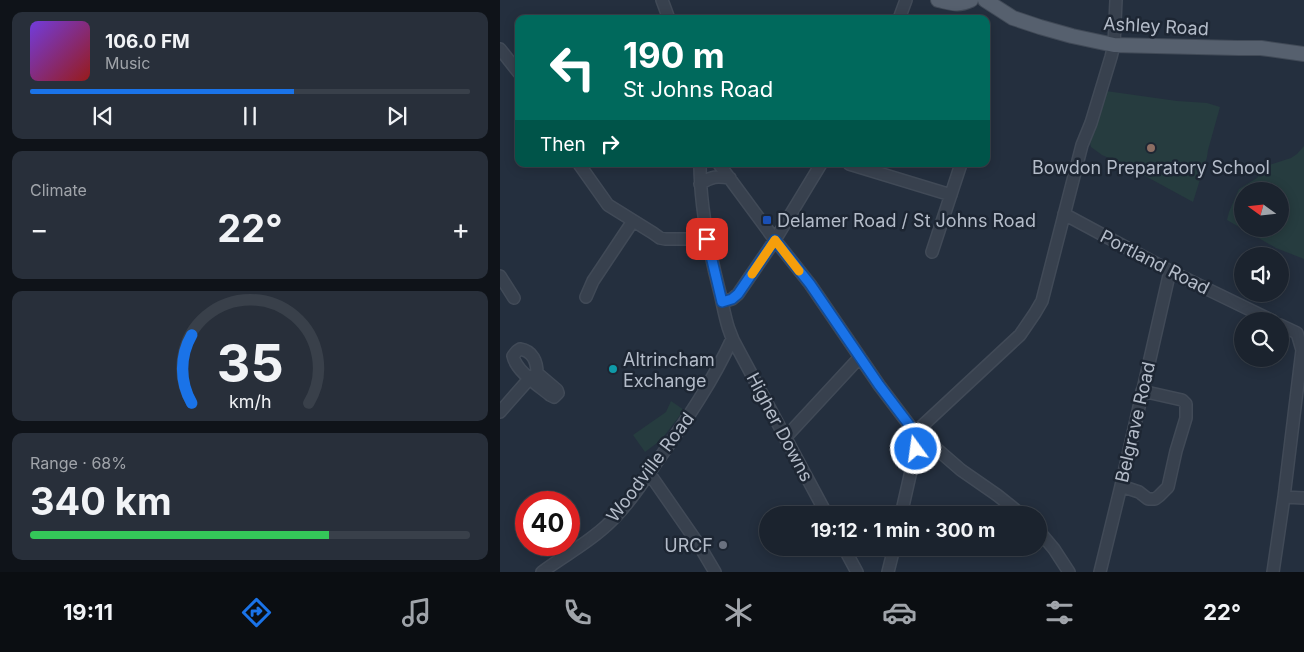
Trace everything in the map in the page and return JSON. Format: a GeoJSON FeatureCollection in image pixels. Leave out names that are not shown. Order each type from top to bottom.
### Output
{"type":"FeatureCollection","features":[{"type":"Feature","properties":{"kind":"main road"},"geometry":{"type":"LineString","coordinates":[[938,0],[962,4],[971,0]]}},
{"type":"Feature","properties":{"kind":"main road","name":"Ashley Road"},"geometry":{"type":"LineString","coordinates":[[985,0],[1013,18],[1072,36],[1114,45],[1262,48],[1304,54]]}},
{"type":"Feature","properties":{"kind":"street"},"geometry":{"type":"LineString","coordinates":[[662,0],[668,15]]}},
{"type":"Feature","properties":{"kind":"street"},"geometry":{"type":"LineString","coordinates":[[901,15],[906,0]]}},
{"type":"Feature","properties":{"kind":"street"},"geometry":{"type":"LineString","coordinates":[[903,506],[916,449],[915,436],[920,427],[1020,335],[1042,301],[1082,144],[1091,123],[1114,45],[1116,0]]}},
{"type":"Feature","properties":{"kind":"street"},"geometry":{"type":"LineString","coordinates":[[500,49],[515,65]]}},
{"type":"Feature","properties":{"kind":"street"},"geometry":{"type":"LineString","coordinates":[[581,167],[608,205],[660,238],[707,239]]}},
{"type":"Feature","properties":{"kind":"street","name":"Higher Downs"},"geometry":{"type":"LineString","coordinates":[[700,167],[700,184],[707,239],[732,339],[822,506]]}},
{"type":"Feature","properties":{"kind":"street"},"geometry":{"type":"LineString","coordinates":[[721,167],[810,284],[915,436],[931,444],[961,470],[1011,506]]}},
{"type":"Feature","properties":{"kind":"street"},"geometry":{"type":"LineString","coordinates":[[722,302],[732,299],[738,294],[775,240],[819,167]]}},
{"type":"Feature","properties":{"kind":"street"},"geometry":{"type":"LineString","coordinates":[[859,167],[951,195]]}},
{"type":"Feature","properties":{"kind":"street"},"geometry":{"type":"LineString","coordinates":[[932,252],[960,167]]}},
{"type":"Feature","properties":{"kind":"street"},"geometry":{"type":"LineString","coordinates":[[700,184],[713,177],[730,178]]}},
{"type":"Feature","properties":{"kind":"street","name":"Portland Road"},"geometry":{"type":"LineString","coordinates":[[1064,214],[1170,271],[1254,312]]}},
{"type":"Feature","properties":{"kind":"street"},"geometry":{"type":"LineString","coordinates":[[586,297],[593,282],[633,221]]}},
{"type":"Feature","properties":{"kind":"street","name":"Belgrave Road"},"geometry":{"type":"LineString","coordinates":[[1100,572],[1170,271]]}},
{"type":"Feature","properties":{"kind":"street"},"geometry":{"type":"LineString","coordinates":[[500,276],[514,298]]}},
{"type":"Feature","properties":{"kind":"street"},"geometry":{"type":"LineString","coordinates":[[1273,572],[1302,350],[1297,333],[1289,329]]}},
{"type":"Feature","properties":{"kind":"street","name":"Woodville Road"},"geometry":{"type":"LineString","coordinates":[[542,572],[595,536],[608,525],[629,500],[693,409],[732,339]]}},
{"type":"Feature","properties":{"kind":"street"},"geometry":{"type":"LineString","coordinates":[[785,438],[860,357]]}},
{"type":"Feature","properties":{"kind":"street"},"geometry":{"type":"LineString","coordinates":[[500,412],[534,376]]}},
{"type":"Feature","properties":{"kind":"street"},"geometry":{"type":"LineString","coordinates":[[1121,486],[1139,492],[1148,499],[1155,499],[1164,492],[1168,487],[1176,450],[1186,418],[1186,404],[1182,400],[1142,391]]}},
{"type":"Feature","properties":{"kind":"street"},"geometry":{"type":"LineString","coordinates":[[1292,432],[1304,433]]}},
{"type":"Feature","properties":{"kind":"street"},"geometry":{"type":"LineString","coordinates":[[649,473],[715,572]]}},
{"type":"Feature","properties":{"kind":"street"},"geometry":{"type":"LineString","coordinates":[[1284,497],[1304,498]]}},
{"type":"Feature","properties":{"kind":"street"},"geometry":{"type":"LineString","coordinates":[[1047,541],[1069,572]]}},
{"type":"Feature","properties":{"kind":"street"},"geometry":{"type":"LineString","coordinates":[[848,556],[856,572]]}},
{"type":"Feature","properties":{"kind":"street"},"geometry":{"type":"LineString","coordinates":[[888,572],[892,556]]}},
{"type":"Feature","properties":{"kind":"green space","name":"Bowdon Preparatory School"},"geometry":{"type":"Polygon","coordinates":[[[1106,91],[1177,101],[1207,103],[1220,107],[1193,202],[1127,166],[1102,155],[1091,147],[1090,143],[1106,91]]]}},
{"type":"Feature","properties":{"kind":"green space"},"geometry":{"type":"Polygon","coordinates":[[[1304,146],[1304,259],[1289,253],[1289,247],[1274,247],[1259,238],[1289,238],[1289,182],[1250,182],[1257,178],[1266,166],[1291,158],[1304,146]]]}},
{"type":"Feature","properties":{"kind":"green space"},"geometry":{"type":"Polygon","coordinates":[[[1234,200],[1234,224],[1227,220],[1234,200]]]}},
{"type":"Feature","properties":{"kind":"green space"},"geometry":{"type":"Polygon","coordinates":[[[671,401],[684,410],[661,440],[645,452],[633,435],[666,412],[671,401]]]}},
{"type":"Feature","properties":{"kind":"slow traffic"},"geometry":{"type":"LineString","coordinates":[[752,274],[775,240],[799,271]]}},
{"type":"Feature","properties":{"kind":"place","name":"Bowdon Preparatory School"},"geometry":{"type":"Point","coordinates":[1151,148]}},
{"type":"Feature","properties":{"kind":"place","name":"Delamer Road / St Johns Road"},"geometry":{"type":"Point","coordinates":[767,220]}},
{"type":"Feature","properties":{"kind":"place","name":"Altrincham Exchange"},"geometry":{"type":"Point","coordinates":[613,369]}},
{"type":"Feature","properties":{"kind":"place","name":"URCF"},"geometry":{"type":"Point","coordinates":[723,545]}},
{"type":"Feature","properties":{"kind":"route"},"geometry":{"type":"LineString","coordinates":[[707,239],[722,302],[732,299],[738,294],[775,240],[810,284],[879,385],[910,426],[915,436],[916,449]]}}]}
